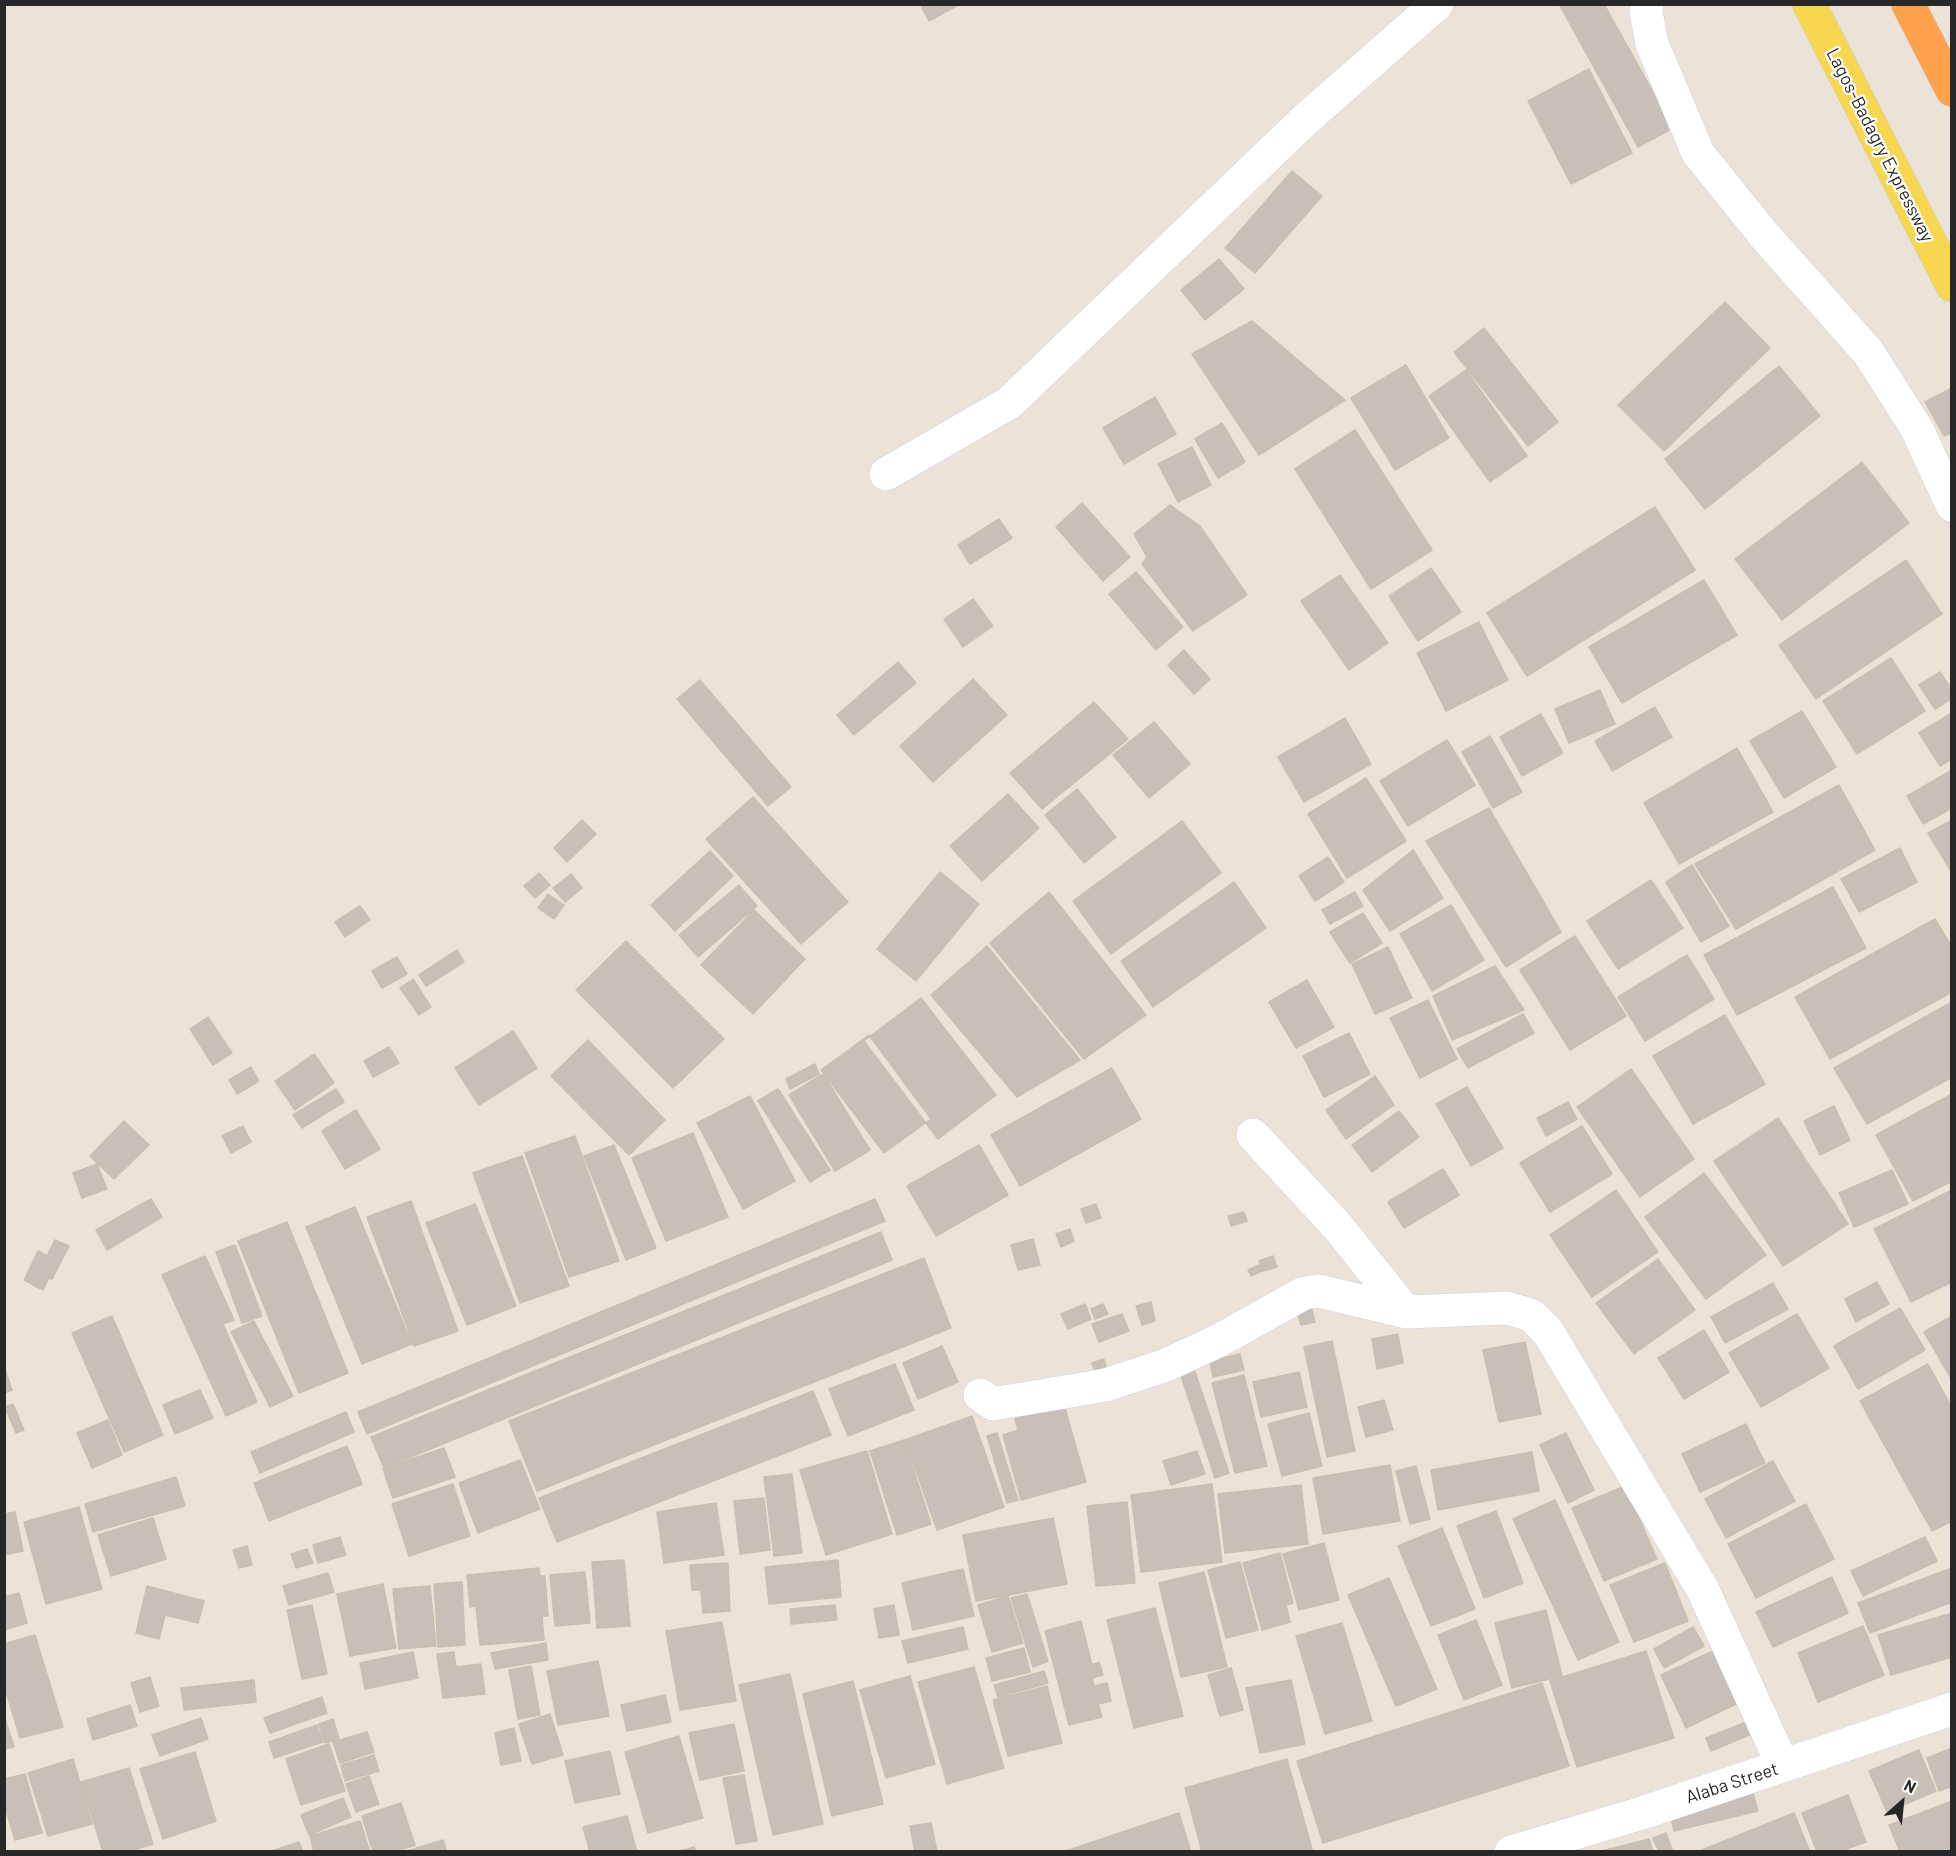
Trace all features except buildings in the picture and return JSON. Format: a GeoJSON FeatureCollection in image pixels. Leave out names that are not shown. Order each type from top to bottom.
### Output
{"type":"FeatureCollection","features":[{"type":"Feature","properties":{"kind":"highway"},"geometry":{"type":"LineString","coordinates":[[1908,4],[1952,90]]}},
{"type":"Feature","properties":{"kind":"main road","name":"Lagos-Badagry Expressway"},"geometry":{"type":"LineString","coordinates":[[1809,4],[1952,285]]}},
{"type":"Feature","properties":{"kind":"street"},"geometry":{"type":"LineString","coordinates":[[886,474],[1009,404],[1305,120],[1437,4]]}},
{"type":"Feature","properties":{"kind":"street"},"geometry":{"type":"LineString","coordinates":[[1647,4],[1646,12],[1652,44],[1698,153],[1764,235],[1868,352],[1917,429],[1952,506]]}},
{"type":"Feature","properties":{"kind":"street"},"geometry":{"type":"LineString","coordinates":[[1253,1135],[1338,1227],[1406,1312]]}},
{"type":"Feature","properties":{"kind":"street"},"geometry":{"type":"LineString","coordinates":[[980,1395],[993,1404],[1106,1385],[1166,1365],[1218,1341],[1304,1293],[1319,1291],[1406,1312],[1507,1308],[1531,1315],[1548,1332],[1703,1590],[1783,1766]]}},
{"type":"Feature","properties":{"kind":"street","name":"Alaba Street"},"geometry":{"type":"LineString","coordinates":[[1511,1851],[1642,1813],[1952,1709]]}}]}
